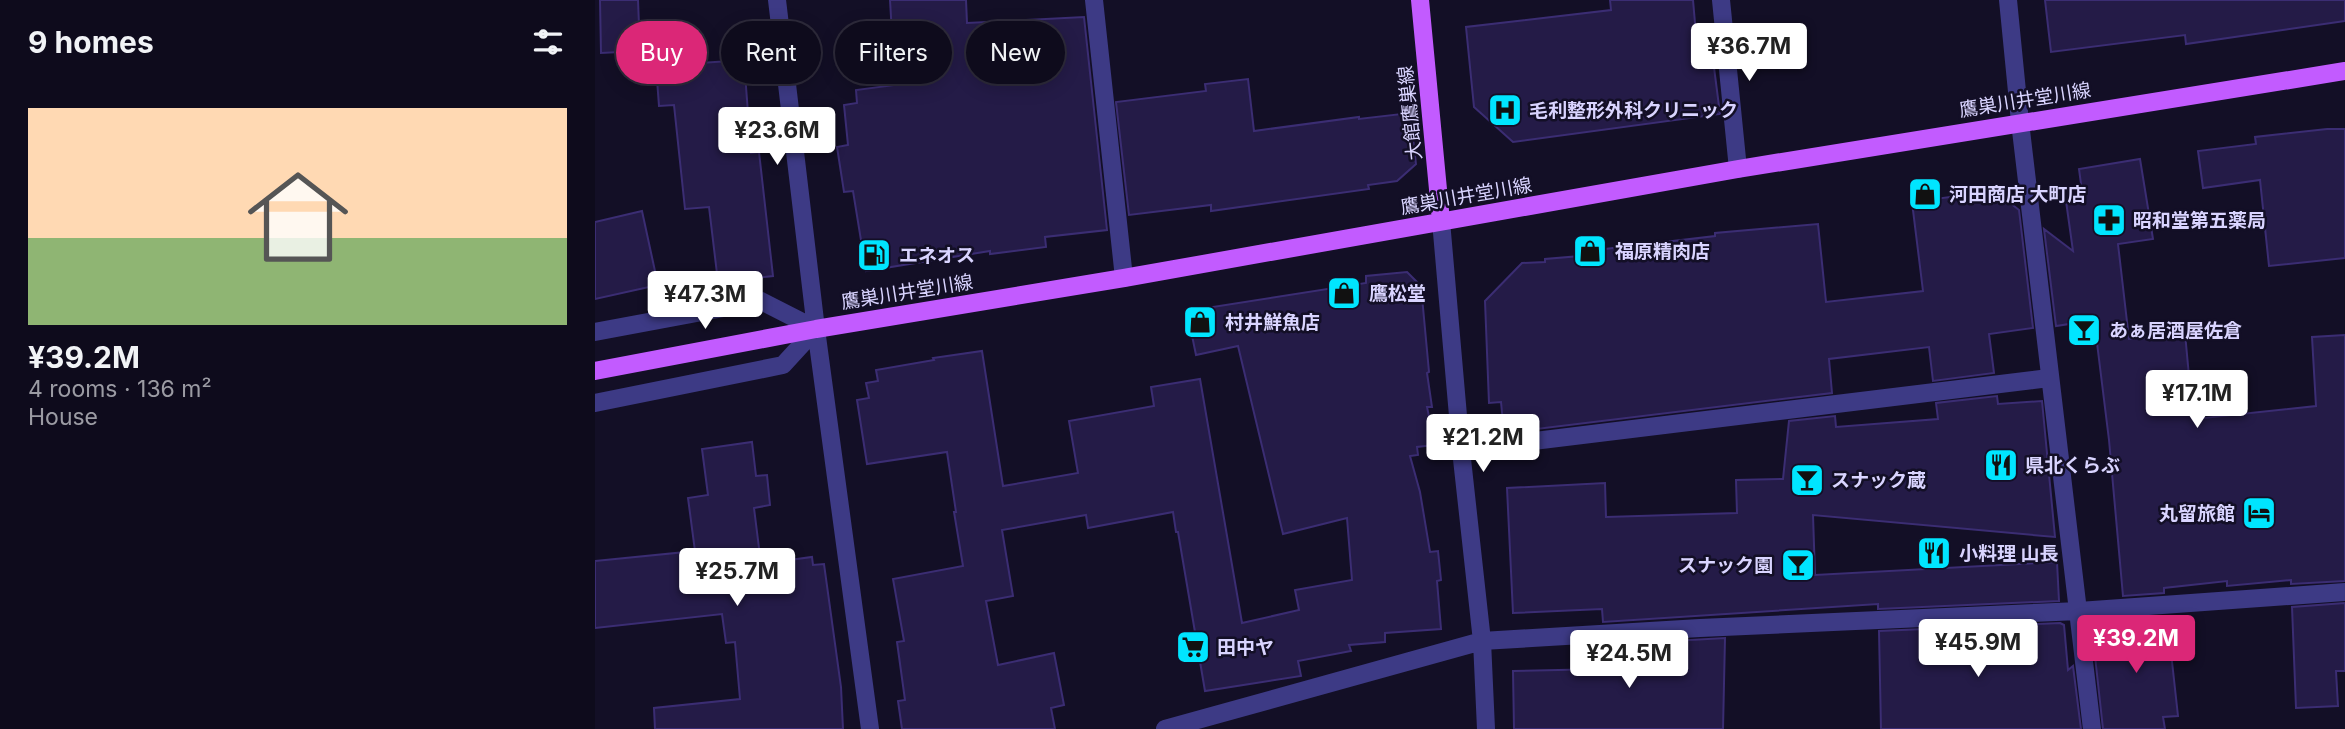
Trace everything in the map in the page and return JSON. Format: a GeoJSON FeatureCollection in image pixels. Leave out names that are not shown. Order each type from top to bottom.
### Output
{"type":"FeatureCollection","features":[{"type":"Feature","properties":{"kind":"main road","name":"大館鷹巣線"},"geometry":{"type":"LineString","coordinates":[[1420,0],[1441,222]]}},
{"type":"Feature","properties":{"kind":"main road","name":"鷹巣川井堂川線"},"geometry":{"type":"LineString","coordinates":[[595,370],[816,329],[1125,278],[1738,169],[2345,71]]}},
{"type":"Feature","properties":{"kind":"street"},"geometry":{"type":"LineString","coordinates":[[777,0],[816,329],[870,729]]}},
{"type":"Feature","properties":{"kind":"street"},"geometry":{"type":"LineString","coordinates":[[1094,0],[1125,278]]}},
{"type":"Feature","properties":{"kind":"street"},"geometry":{"type":"LineString","coordinates":[[1721,0],[1738,169]]}},
{"type":"Feature","properties":{"kind":"street"},"geometry":{"type":"LineString","coordinates":[[2008,0],[2019,122],[2092,729]]}},
{"type":"Feature","properties":{"kind":"street"},"geometry":{"type":"LineString","coordinates":[[1441,222],[1461,450],[1482,641],[1486,729]]}},
{"type":"Feature","properties":{"kind":"street"},"geometry":{"type":"LineString","coordinates":[[595,332],[761,300],[816,329]]}},
{"type":"Feature","properties":{"kind":"street"},"geometry":{"type":"LineString","coordinates":[[595,403],[783,365],[816,329]]}},
{"type":"Feature","properties":{"kind":"street"},"geometry":{"type":"LineString","coordinates":[[1461,450],[2049,378]]}},
{"type":"Feature","properties":{"kind":"street"},"geometry":{"type":"LineString","coordinates":[[1165,729],[1482,641],[2079,611],[2345,592]]}},
{"type":"Feature","properties":{"kind":"building"},"geometry":{"type":"Polygon","coordinates":[[[600,0],[638,0],[639,21],[616,21],[616,52],[601,53],[600,0]]]}},
{"type":"Feature","properties":{"kind":"building"},"geometry":{"type":"Polygon","coordinates":[[[890,0],[966,0],[966,84],[1065,84],[1065,21],[1006,21],[1084,17],[1107,230],[1045,237],[1046,247],[990,254],[990,251],[866,271],[853,191],[844,192],[837,147],[848,145],[844,105],[857,103],[856,90],[895,84],[952,84],[952,21],[891,21],[890,0]]]}},
{"type":"Feature","properties":{"kind":"building"},"geometry":{"type":"Polygon","coordinates":[[[1610,0],[1693,0],[1697,46],[1711,44],[1720,114],[1513,142],[1474,107],[1466,27],[1611,10],[1610,0]]]}},
{"type":"Feature","properties":{"kind":"building"},"geometry":{"type":"Polygon","coordinates":[[[2045,0],[2345,0],[2345,21],[2186,44],[2185,35],[2051,52],[2045,0]]]}},
{"type":"Feature","properties":{"kind":"building"},"geometry":{"type":"Polygon","coordinates":[[[721,62],[721,84],[746,84],[751,153],[759,152],[773,276],[718,282],[709,207],[685,209],[674,105],[659,106],[657,84],[707,84],[707,63],[721,62]]]}},
{"type":"Feature","properties":{"kind":"building"},"geometry":{"type":"Polygon","coordinates":[[[1248,79],[1254,131],[1410,113],[1416,164],[1397,181],[1368,185],[1369,189],[1211,211],[1211,205],[1129,215],[1116,102],[1206,91],[1205,84],[1248,79]]]}},
{"type":"Feature","properties":{"kind":"building"},"geometry":{"type":"Polygon","coordinates":[[[2345,129],[2345,258],[2269,266],[2260,180],[2203,188],[2198,151],[2256,144],[2255,137],[2345,129]]]}},
{"type":"Feature","properties":{"kind":"building"},"geometry":{"type":"Polygon","coordinates":[[[2140,159],[2153,239],[2118,244],[2129,339],[2185,333],[2190,387],[2200,386],[2204,418],[2316,406],[2312,337],[2345,335],[2345,581],[2291,584],[2291,580],[2227,586],[2227,581],[2164,588],[2164,593],[2123,596],[2097,343],[2079,345],[2076,323],[2056,326],[2044,229],[2073,251],[2066,201],[2083,199],[2079,169],[2140,159]]]}},
{"type":"Feature","properties":{"kind":"building"},"geometry":{"type":"Polygon","coordinates":[[[1995,191],[2019,210],[2033,328],[1989,334],[1994,373],[1933,381],[1929,347],[1829,359],[1832,393],[1504,433],[1501,402],[1489,403],[1485,301],[1522,263],[1580,256],[1580,252],[1715,236],[1715,233],[1818,224],[1826,302],[1923,291],[1912,202],[1995,191]]]}},
{"type":"Feature","properties":{"kind":"building"},"geometry":{"type":"Polygon","coordinates":[[[642,211],[658,285],[595,299],[595,222],[642,211]]]}},
{"type":"Feature","properties":{"kind":"building"},"geometry":{"type":"Polygon","coordinates":[[[1407,272],[1421,286],[1432,407],[1427,407],[1435,445],[1417,447],[1418,455],[1410,456],[1420,492],[1430,552],[1438,551],[1441,580],[1437,581],[1441,629],[1385,633],[1385,642],[1349,645],[1351,651],[1298,661],[1301,676],[1205,691],[1173,512],[1088,528],[1086,515],[1002,530],[1013,596],[986,601],[998,665],[1054,653],[1064,705],[1051,708],[1055,729],[902,729],[898,701],[905,700],[897,642],[904,641],[893,579],[963,566],[947,452],[867,464],[857,400],[869,398],[866,383],[878,381],[876,370],[982,351],[1003,486],[1078,473],[1069,421],[1154,406],[1151,387],[1200,379],[1242,623],[1299,610],[1295,590],[1352,580],[1347,518],[1283,534],[1238,346],[1196,355],[1187,311],[1366,283],[1366,276],[1407,272]]]}},
{"type":"Feature","properties":{"kind":"building"},"geometry":{"type":"Polygon","coordinates":[[[1997,396],[1998,404],[2042,401],[2055,537],[1813,515],[1815,575],[2057,562],[2059,601],[1878,609],[1878,604],[1603,622],[1602,609],[1513,613],[1507,488],[1605,483],[1606,517],[1737,513],[1736,480],[1783,479],[1789,421],[1835,416],[1836,427],[1938,419],[1936,403],[1997,396]]]}},
{"type":"Feature","properties":{"kind":"building"},"geometry":{"type":"Polygon","coordinates":[[[752,442],[756,476],[767,475],[770,505],[754,508],[761,564],[812,557],[813,565],[824,564],[841,687],[843,729],[655,729],[654,708],[740,699],[735,642],[726,643],[722,614],[595,628],[595,561],[695,551],[688,498],[708,495],[702,449],[752,442]]]}},
{"type":"Feature","properties":{"kind":"building"},"geometry":{"type":"Polygon","coordinates":[[[2345,603],[2345,671],[2336,671],[2338,706],[2296,708],[2292,607],[2345,603]]]}},
{"type":"Feature","properties":{"kind":"building"},"geometry":{"type":"Polygon","coordinates":[[[2167,616],[2178,716],[2163,717],[2165,729],[2103,729],[2094,647],[2125,619],[2167,616]]]}},
{"type":"Feature","properties":{"kind":"building"},"geometry":{"type":"Polygon","coordinates":[[[2060,623],[2064,625],[2068,670],[2073,666],[2081,729],[1881,729],[1879,631],[2060,623]]]}},
{"type":"Feature","properties":{"kind":"building"},"geometry":{"type":"Polygon","coordinates":[[[1725,638],[1723,729],[1514,729],[1513,671],[1604,669],[1603,645],[1725,638]]]}},
{"type":"Feature","properties":{"kind":"place","name":"毛利整形外科クリニック"},"geometry":{"type":"Point","coordinates":[1505,110]}},
{"type":"Feature","properties":{"kind":"place","name":"河田商店 大町店"},"geometry":{"type":"Point","coordinates":[1925,194]}},
{"type":"Feature","properties":{"kind":"place","name":"昭和堂第五薬局"},"geometry":{"type":"Point","coordinates":[2109,220]}},
{"type":"Feature","properties":{"kind":"place","name":"福原精肉店"},"geometry":{"type":"Point","coordinates":[1590,251]}},
{"type":"Feature","properties":{"kind":"place","name":"エネオス"},"geometry":{"type":"Point","coordinates":[874,255]}},
{"type":"Feature","properties":{"kind":"place","name":"鷹松堂"},"geometry":{"type":"Point","coordinates":[1344,293]}},
{"type":"Feature","properties":{"kind":"place","name":"村井鮮魚店"},"geometry":{"type":"Point","coordinates":[1200,322]}},
{"type":"Feature","properties":{"kind":"place","name":"あぁ居酒屋佐倉"},"geometry":{"type":"Point","coordinates":[2084,330]}},
{"type":"Feature","properties":{"kind":"place","name":"県北くらぶ"},"geometry":{"type":"Point","coordinates":[2001,465]}},
{"type":"Feature","properties":{"kind":"place","name":"スナック蔵"},"geometry":{"type":"Point","coordinates":[1807,480]}},
{"type":"Feature","properties":{"kind":"place","name":"丸留旅館"},"geometry":{"type":"Point","coordinates":[2259,513]}},
{"type":"Feature","properties":{"kind":"place","name":"小料理 山長"},"geometry":{"type":"Point","coordinates":[1934,553]}},
{"type":"Feature","properties":{"kind":"place","name":"スナック園"},"geometry":{"type":"Point","coordinates":[1798,565]}},
{"type":"Feature","properties":{"kind":"place","name":"田中ヤ"},"geometry":{"type":"Point","coordinates":[1193,647]}}]}
